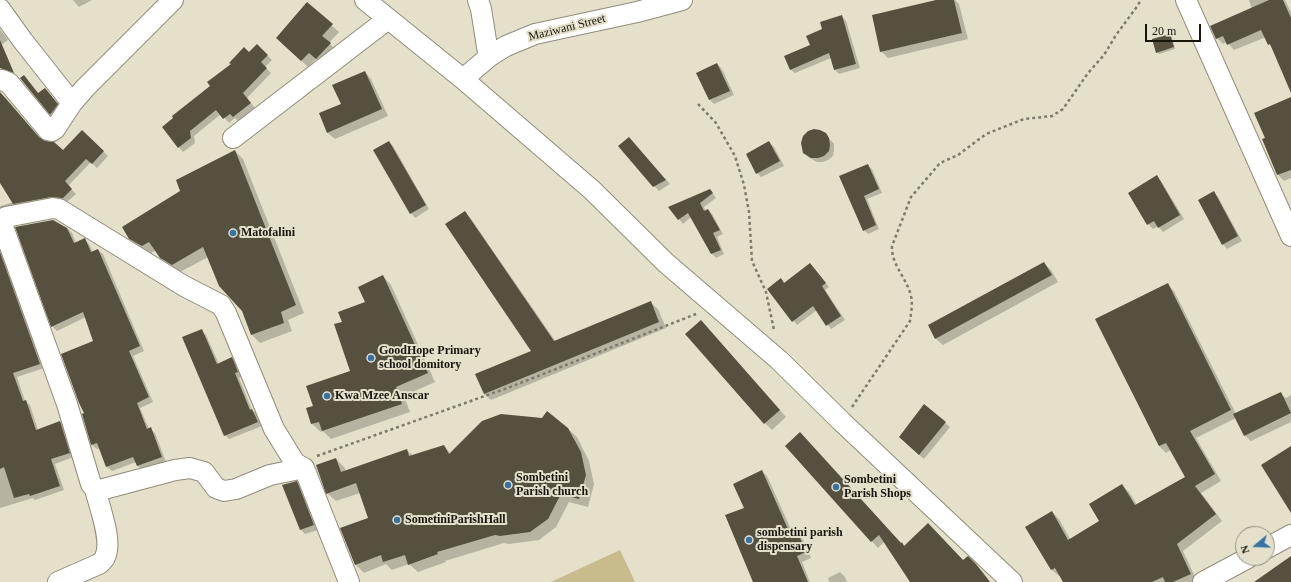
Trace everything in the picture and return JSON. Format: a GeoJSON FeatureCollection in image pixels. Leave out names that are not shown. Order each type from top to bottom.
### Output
{"type":"FeatureCollection","features":[{"type":"Feature","properties":{"kind":"street"},"geometry":{"type":"LineString","coordinates":[[0,80],[9,83],[48,130],[52,131],[55,129],[72,103],[173,0]]}},
{"type":"Feature","properties":{"kind":"street"},"geometry":{"type":"LineString","coordinates":[[365,0],[463,79],[592,190],[666,263],[779,360],[842,422],[1012,582]]}},
{"type":"Feature","properties":{"kind":"street"},"geometry":{"type":"LineString","coordinates":[[478,0],[481,9],[488,53],[490,56]]}},
{"type":"Feature","properties":{"kind":"street","name":"Maziwani Street"},"geometry":{"type":"LineString","coordinates":[[463,79],[490,56],[506,46],[536,34],[634,6],[682,0]]}},
{"type":"Feature","properties":{"kind":"street"},"geometry":{"type":"LineString","coordinates":[[1186,0],[1291,236]]}},
{"type":"Feature","properties":{"kind":"street"},"geometry":{"type":"LineString","coordinates":[[0,9],[22,41],[72,103]]}},
{"type":"Feature","properties":{"kind":"street"},"geometry":{"type":"LineString","coordinates":[[233,138],[388,19]]}},
{"type":"Feature","properties":{"kind":"street"},"geometry":{"type":"LineString","coordinates":[[58,582],[99,564],[106,557],[107,535],[95,489],[91,484],[67,404],[2,224],[2,220],[6,217],[53,208],[59,209],[184,286],[221,305],[226,313],[274,428],[300,466],[349,582]]}},
{"type":"Feature","properties":{"kind":"street"},"geometry":{"type":"LineString","coordinates":[[95,489],[100,490],[176,470],[190,468],[204,472],[216,488],[224,491],[236,489],[270,474],[300,466]]}},
{"type":"Feature","properties":{"kind":"street"},"geometry":{"type":"LineString","coordinates":[[1275,545],[1289,540]]}},
{"type":"Feature","properties":{"kind":"street"},"geometry":{"type":"LineString","coordinates":[[1202,582],[1235,565]]}},
{"type":"Feature","properties":{"kind":"path"},"geometry":{"type":"LineString","coordinates":[[842,422],[910,321],[912,307],[911,296],[906,283],[898,271],[892,253],[892,246],[911,197],[940,163],[958,155],[986,134],[1024,119],[1052,116],[1063,109],[1083,79],[1104,54],[1141,0]]}},
{"type":"Feature","properties":{"kind":"path"},"geometry":{"type":"LineString","coordinates":[[698,104],[716,123],[735,156],[744,185],[749,212],[752,261],[766,292],[779,352],[779,360]]}},
{"type":"Feature","properties":{"kind":"path"},"geometry":{"type":"LineString","coordinates":[[300,466],[510,387],[716,306]]}},
{"type":"Feature","properties":{"kind":"shaded area"},"geometry":{"type":"Polygon","coordinates":[[[620,550],[635,582],[551,582],[620,550]]]}},
{"type":"Feature","properties":{"kind":"building"},"geometry":{"type":"Polygon","coordinates":[[[936,0],[954,0],[962,33],[880,52],[872,15],[936,0]]]}},
{"type":"Feature","properties":{"kind":"building"},"geometry":{"type":"Polygon","coordinates":[[[1269,0],[1283,0],[1291,18],[1291,93],[1270,44],[1268,45],[1261,30],[1227,45],[1223,36],[1216,39],[1210,26],[1269,0]]]}},
{"type":"Feature","properties":{"kind":"building"},"geometry":{"type":"Polygon","coordinates":[[[307,2],[333,24],[322,36],[331,43],[316,59],[309,53],[301,61],[276,38],[307,2]]]}},
{"type":"Feature","properties":{"kind":"building"},"geometry":{"type":"Polygon","coordinates":[[[842,15],[856,64],[834,70],[829,53],[790,70],[784,56],[810,45],[806,36],[822,29],[820,22],[842,15]]]}},
{"type":"Feature","properties":{"kind":"building"},"geometry":{"type":"Polygon","coordinates":[[[1170,34],[1174,47],[1156,53],[1152,39],[1170,34]]]}},
{"type":"Feature","properties":{"kind":"building"},"geometry":{"type":"Polygon","coordinates":[[[0,40],[14,73],[0,68],[0,40]]]}},
{"type":"Feature","properties":{"kind":"building"},"geometry":{"type":"Polygon","coordinates":[[[257,44],[268,55],[261,62],[267,68],[243,93],[251,103],[233,117],[230,114],[223,119],[216,110],[190,131],[191,138],[178,148],[162,127],[173,118],[172,116],[210,86],[207,82],[231,64],[229,63],[244,47],[249,52],[257,44]]]}},
{"type":"Feature","properties":{"kind":"building"},"geometry":{"type":"Polygon","coordinates":[[[717,63],[730,91],[709,100],[696,73],[717,63]]]}},
{"type":"Feature","properties":{"kind":"building"},"geometry":{"type":"Polygon","coordinates":[[[365,71],[382,109],[327,133],[319,113],[341,104],[332,85],[365,71]]]}},
{"type":"Feature","properties":{"kind":"building"},"geometry":{"type":"Polygon","coordinates":[[[24,75],[38,93],[45,88],[58,104],[50,115],[20,78],[24,75]]]}},
{"type":"Feature","properties":{"kind":"building"},"geometry":{"type":"Polygon","coordinates":[[[0,92],[39,137],[45,141],[54,142],[63,150],[82,130],[104,151],[92,164],[86,159],[65,181],[72,189],[63,198],[51,197],[13,204],[0,183],[0,92]]]}},
{"type":"Feature","properties":{"kind":"building"},"geometry":{"type":"Polygon","coordinates":[[[1291,97],[1291,170],[1277,175],[1262,139],[1265,138],[1254,113],[1291,97]]]}},
{"type":"Feature","properties":{"kind":"building"},"geometry":{"type":"Polygon","coordinates":[[[814,129],[826,133],[829,138],[830,145],[829,151],[824,156],[818,158],[811,158],[803,153],[801,143],[803,136],[808,131],[814,129]]]}},
{"type":"Feature","properties":{"kind":"building"},"geometry":{"type":"Polygon","coordinates":[[[629,137],[666,180],[653,187],[618,146],[629,137]]]}},
{"type":"Feature","properties":{"kind":"building"},"geometry":{"type":"Polygon","coordinates":[[[389,141],[426,205],[410,214],[373,150],[389,141]]]}},
{"type":"Feature","properties":{"kind":"building"},"geometry":{"type":"Polygon","coordinates":[[[769,141],[780,161],[756,174],[746,154],[769,141]]]}},
{"type":"Feature","properties":{"kind":"building","name":"Matofalini"},"geometry":{"type":"Polygon","coordinates":[[[235,150],[296,305],[281,312],[284,323],[251,335],[242,311],[219,286],[203,247],[172,265],[160,258],[149,242],[142,246],[129,239],[122,227],[180,191],[176,180],[235,150]]]}},
{"type":"Feature","properties":{"kind":"building"},"geometry":{"type":"Polygon","coordinates":[[[868,164],[879,189],[864,196],[876,225],[863,231],[839,176],[868,164]]]}},
{"type":"Feature","properties":{"kind":"building"},"geometry":{"type":"Polygon","coordinates":[[[1157,175],[1180,215],[1158,228],[1154,221],[1147,225],[1128,193],[1157,175]]]}},
{"type":"Feature","properties":{"kind":"building"},"geometry":{"type":"Polygon","coordinates":[[[710,189],[713,193],[700,203],[704,211],[708,209],[720,230],[713,233],[721,250],[711,254],[688,213],[678,220],[668,207],[710,189]]]}},
{"type":"Feature","properties":{"kind":"building"},"geometry":{"type":"Polygon","coordinates":[[[1214,191],[1238,236],[1222,245],[1198,200],[1214,191]]]}},
{"type":"Feature","properties":{"kind":"building"},"geometry":{"type":"Polygon","coordinates":[[[465,211],[554,341],[651,301],[659,322],[484,394],[475,374],[531,351],[445,224],[465,211]]]}},
{"type":"Feature","properties":{"kind":"building"},"geometry":{"type":"Polygon","coordinates":[[[53,220],[67,228],[74,243],[85,238],[91,252],[98,249],[140,346],[129,351],[149,397],[137,403],[147,429],[151,427],[162,457],[137,466],[133,457],[106,467],[97,443],[91,445],[82,414],[84,413],[61,354],[93,341],[83,312],[51,327],[15,227],[53,220]]]}},
{"type":"Feature","properties":{"kind":"building"},"geometry":{"type":"Polygon","coordinates":[[[0,252],[40,364],[13,373],[23,401],[26,400],[36,430],[60,421],[70,453],[51,459],[60,486],[30,496],[29,494],[14,498],[4,467],[0,469],[0,252]]]}},
{"type":"Feature","properties":{"kind":"building"},"geometry":{"type":"Polygon","coordinates":[[[1044,262],[1052,275],[935,339],[928,325],[1044,262]]]}},
{"type":"Feature","properties":{"kind":"building"},"geometry":{"type":"Polygon","coordinates":[[[810,263],[826,283],[822,286],[841,316],[826,326],[813,306],[792,322],[767,289],[781,278],[784,283],[810,263]]]}},
{"type":"Feature","properties":{"kind":"building"},"geometry":{"type":"Polygon","coordinates":[[[383,275],[428,373],[396,387],[402,404],[322,431],[319,422],[311,424],[306,408],[313,406],[306,386],[350,371],[334,324],[342,322],[338,312],[365,302],[358,287],[383,275]]]}},
{"type":"Feature","properties":{"kind":"building"},"geometry":{"type":"Polygon","coordinates":[[[1168,283],[1231,410],[1190,431],[1215,474],[1195,486],[1216,514],[1177,544],[1191,574],[1173,582],[1165,582],[1163,577],[1152,582],[1063,582],[1055,568],[1051,570],[1025,527],[1052,511],[1068,540],[1099,521],[1089,504],[1122,484],[1135,505],[1185,477],[1166,443],[1159,446],[1095,319],[1168,283]]]}},
{"type":"Feature","properties":{"kind":"building"},"geometry":{"type":"Polygon","coordinates":[[[701,320],[780,410],[764,424],[685,334],[701,320]]]}},
{"type":"Feature","properties":{"kind":"building"},"geometry":{"type":"Polygon","coordinates":[[[202,329],[217,364],[232,357],[238,372],[235,373],[250,410],[252,409],[258,422],[224,436],[182,337],[202,329]]]}},
{"type":"Feature","properties":{"kind":"building"},"geometry":{"type":"Polygon","coordinates":[[[1281,392],[1291,413],[1244,436],[1233,414],[1281,392]]]}},
{"type":"Feature","properties":{"kind":"building"},"geometry":{"type":"Polygon","coordinates":[[[924,404],[946,422],[919,455],[899,437],[924,404]]]}},
{"type":"Feature","properties":{"kind":"building","name":"Sombetini Parish church"},"geometry":{"type":"Polygon","coordinates":[[[547,411],[568,428],[581,452],[586,475],[579,499],[561,494],[548,519],[530,532],[500,536],[495,535],[437,552],[438,554],[408,565],[405,555],[383,562],[381,555],[355,565],[340,528],[368,518],[356,483],[326,494],[316,465],[336,458],[341,472],[407,449],[409,456],[444,445],[449,454],[482,421],[501,414],[542,418],[547,411]]]}},
{"type":"Feature","properties":{"kind":"building"},"geometry":{"type":"Polygon","coordinates":[[[800,432],[901,543],[902,542],[904,546],[928,523],[963,560],[968,556],[990,582],[910,582],[879,535],[871,542],[785,446],[800,432]]]}},
{"type":"Feature","properties":{"kind":"building"},"geometry":{"type":"Polygon","coordinates":[[[1291,446],[1291,513],[1261,465],[1291,446]]]}},
{"type":"Feature","properties":{"kind":"building","name":"sombetini parish dispensary"},"geometry":{"type":"Polygon","coordinates":[[[762,470],[791,536],[798,533],[806,552],[797,556],[808,582],[753,582],[725,515],[744,508],[733,484],[762,470]]]}},
{"type":"Feature","properties":{"kind":"building"},"geometry":{"type":"Polygon","coordinates":[[[297,481],[314,525],[300,530],[282,485],[297,481]]]}},
{"type":"Feature","properties":{"kind":"building"},"geometry":{"type":"Polygon","coordinates":[[[1291,556],[1291,582],[1254,582],[1291,556]]]}},
{"type":"Feature","properties":{"kind":"place","name":"Matofalini"},"geometry":{"type":"Point","coordinates":[233,233]}},
{"type":"Feature","properties":{"kind":"place","name":"GoodHope Primary school domitory"},"geometry":{"type":"Point","coordinates":[371,358]}},
{"type":"Feature","properties":{"kind":"place","name":"Kwa Mzee Anscar"},"geometry":{"type":"Point","coordinates":[327,396]}},
{"type":"Feature","properties":{"kind":"place","name":"Sombetini Parish church"},"geometry":{"type":"Point","coordinates":[508,485]}},
{"type":"Feature","properties":{"kind":"place","name":"Sombetini Parish Shops"},"geometry":{"type":"Point","coordinates":[836,487]}},
{"type":"Feature","properties":{"kind":"place","name":"SometiniParishHall"},"geometry":{"type":"Point","coordinates":[397,520]}},
{"type":"Feature","properties":{"kind":"place","name":"sombetini parish dispensary"},"geometry":{"type":"Point","coordinates":[749,540]}}]}
